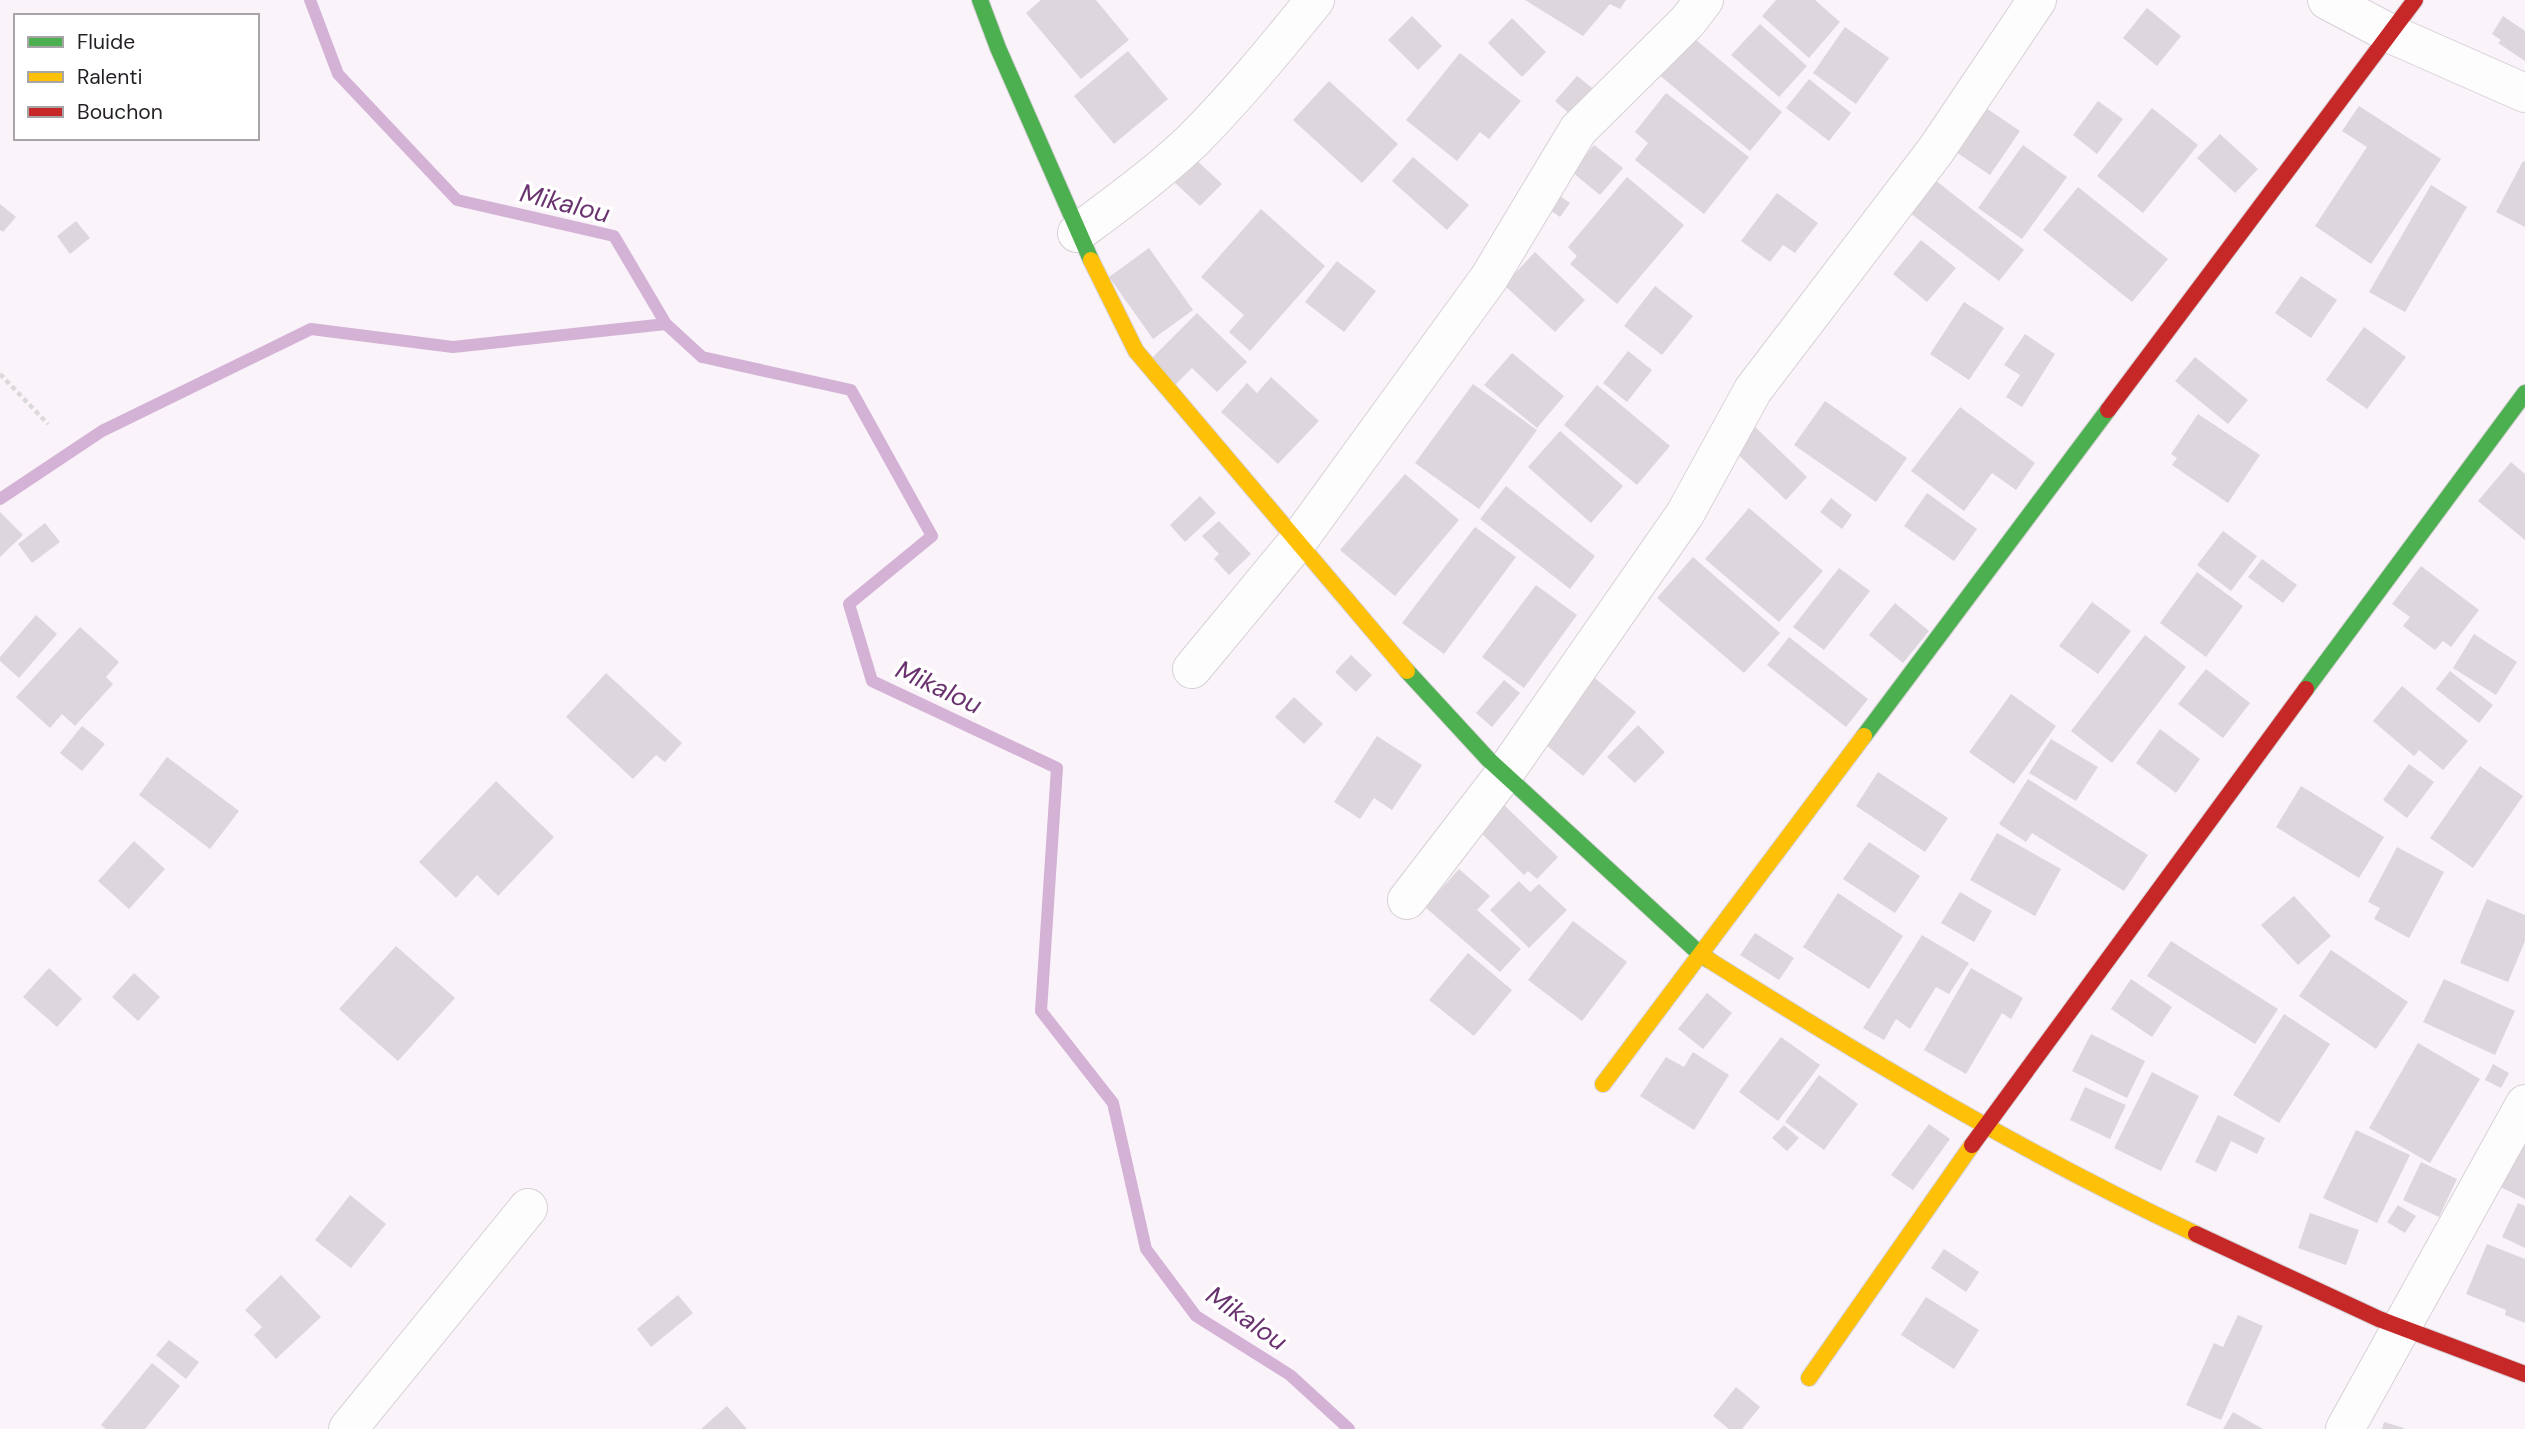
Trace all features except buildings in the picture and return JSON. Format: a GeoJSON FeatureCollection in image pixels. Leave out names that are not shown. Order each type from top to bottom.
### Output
{"type":"FeatureCollection","features":[{"type":"Feature","properties":{"kind":"street"},"geometry":{"type":"LineString","coordinates":[[980,0],[1077,233],[1136,351],[1423,689],[1504,774],[1700,954],[1837,1040],[1986,1125],[2149,1212],[2379,1319],[2525,1374]]}},
{"type":"Feature","properties":{"kind":"street"},"geometry":{"type":"LineString","coordinates":[[1077,233],[1126,197],[1189,143],[1243,88],[1315,0]]}},
{"type":"Feature","properties":{"kind":"street"},"geometry":{"type":"LineString","coordinates":[[1192,670],[1298,541],[1489,278],[1578,130],[1688,21],[1704,0]]}},
{"type":"Feature","properties":{"kind":"street"},"geometry":{"type":"LineString","coordinates":[[1407,900],[1504,774],[1685,514],[1753,390],[1936,150],[2037,0]]}},
{"type":"Feature","properties":{"kind":"street"},"geometry":{"type":"LineString","coordinates":[[2327,0],[2391,34],[2525,93]]}},
{"type":"Feature","properties":{"kind":"street"},"geometry":{"type":"LineString","coordinates":[[1603,1084],[2415,0]]}},
{"type":"Feature","properties":{"kind":"street"},"geometry":{"type":"LineString","coordinates":[[1809,1378],[1986,1125],[2470,463],[2525,393]]}},
{"type":"Feature","properties":{"kind":"street"},"geometry":{"type":"LineString","coordinates":[[2345,1429],[2525,1104]]}},
{"type":"Feature","properties":{"kind":"street"},"geometry":{"type":"LineString","coordinates":[[348,1429],[528,1208]]}},
{"type":"Feature","properties":{"kind":"path"},"geometry":{"type":"LineString","coordinates":[[0,373],[48,424]]}},
{"type":"Feature","properties":{"kind":"waterway","name":"Mikalou"},"geometry":{"type":"LineString","coordinates":[[310,0],[338,74],[457,200],[614,236],[666,324],[702,357],[851,390],[932,536],[849,604],[872,681],[1057,768],[1041,1011],[1113,1103],[1146,1249],[1196,1316],[1290,1375],[1349,1429]]}},
{"type":"Feature","properties":{"kind":"waterway"},"geometry":{"type":"LineString","coordinates":[[0,499],[102,431],[311,329],[453,347],[666,324]]}},
{"type":"Feature","properties":{"kind":"traffic: fast"},"geometry":{"type":"LineString","coordinates":[[980,0],[998,48],[1091,260]]}},
{"type":"Feature","properties":{"kind":"traffic: fast"},"geometry":{"type":"LineString","coordinates":[[2306,689],[2525,393]]}},
{"type":"Feature","properties":{"kind":"traffic: fast"},"geometry":{"type":"LineString","coordinates":[[1864,736],[2108,410]]}},
{"type":"Feature","properties":{"kind":"traffic: fast"},"geometry":{"type":"LineString","coordinates":[[1407,671],[1488,759],[1709,960]]}},
{"type":"Feature","properties":{"kind":"traffic: slow"},"geometry":{"type":"LineString","coordinates":[[1091,260],[1136,351],[1407,671]]}},
{"type":"Feature","properties":{"kind":"traffic: slow"},"geometry":{"type":"LineString","coordinates":[[1603,1084],[1864,736]]}},
{"type":"Feature","properties":{"kind":"traffic: slow"},"geometry":{"type":"LineString","coordinates":[[1709,960],[2009,1139],[2196,1234]]}},
{"type":"Feature","properties":{"kind":"traffic: slow"},"geometry":{"type":"LineString","coordinates":[[1809,1378],[1972,1145]]}},
{"type":"Feature","properties":{"kind":"traffic: jam"},"geometry":{"type":"LineString","coordinates":[[2108,410],[2415,0]]}},
{"type":"Feature","properties":{"kind":"traffic: jam"},"geometry":{"type":"LineString","coordinates":[[1972,1145],[2306,689]]}},
{"type":"Feature","properties":{"kind":"traffic: jam"},"geometry":{"type":"LineString","coordinates":[[2196,1234],[2379,1319],[2525,1374]]}}]}
